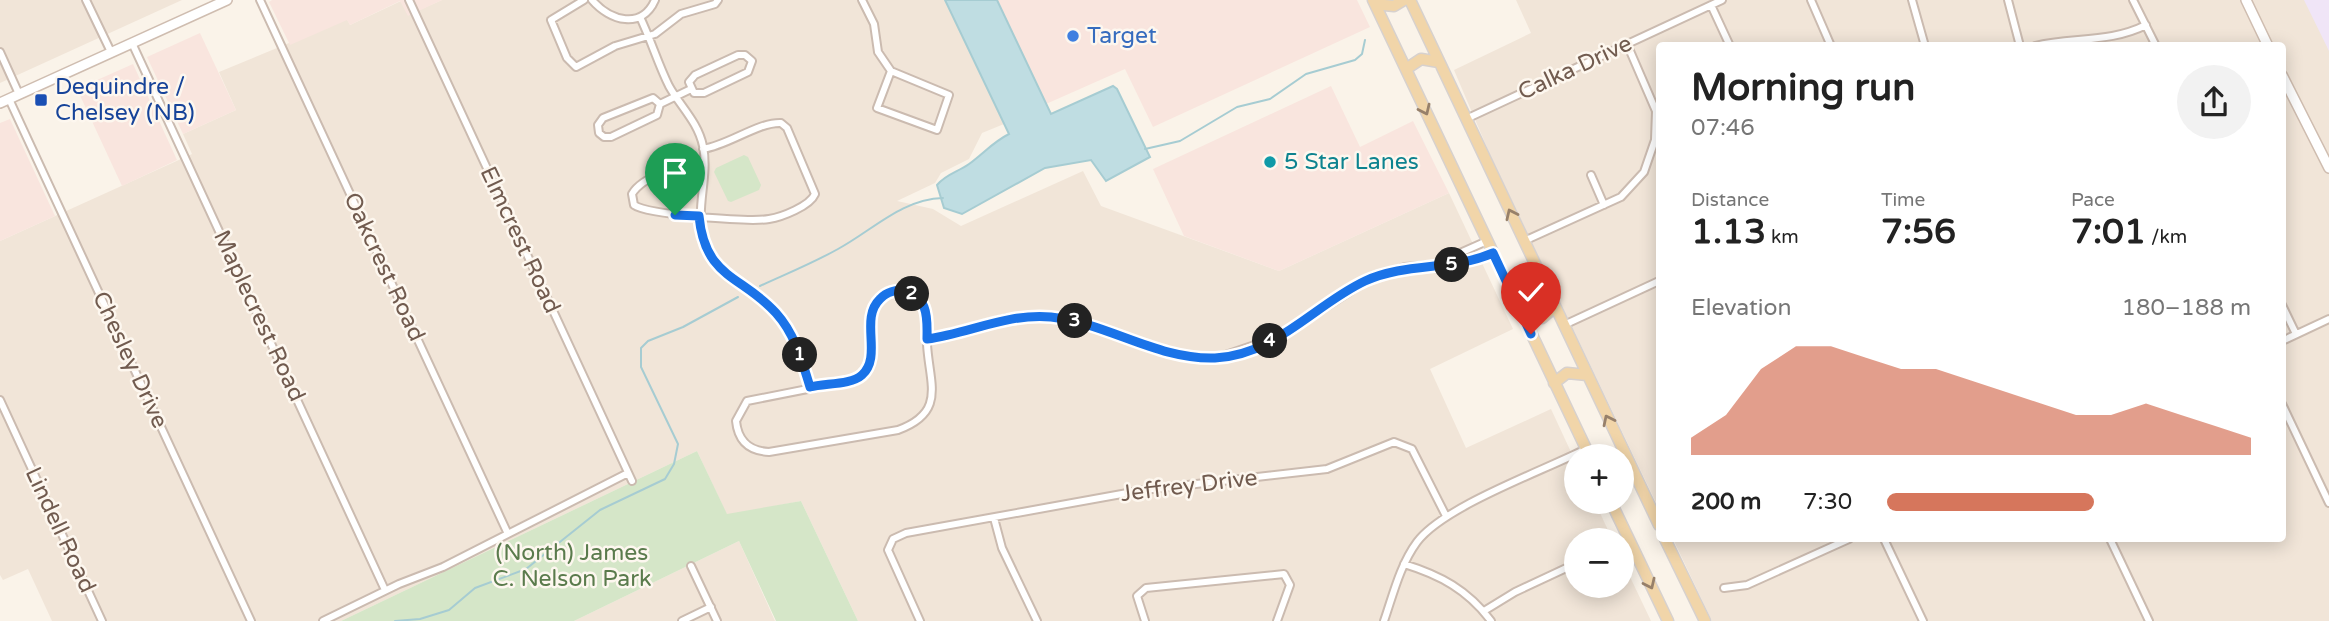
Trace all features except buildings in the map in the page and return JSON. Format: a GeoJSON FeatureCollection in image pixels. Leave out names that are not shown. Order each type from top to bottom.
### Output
{"type":"FeatureCollection","features":[{"type":"Feature","properties":{"kind":"main road"},"geometry":{"type":"LineString","coordinates":[[5,101],[132,43],[205,5],[227,0]]}},
{"type":"Feature","properties":{"kind":"main road"},"geometry":{"type":"LineString","coordinates":[[1374,2],[1394,6],[1404,0]]}},
{"type":"Feature","properties":{"kind":"main road"},"geometry":{"type":"LineString","coordinates":[[1410,0],[1656,520]]}},
{"type":"Feature","properties":{"kind":"main road"},"geometry":{"type":"LineString","coordinates":[[2246,0],[2266,42]]}},
{"type":"Feature","properties":{"kind":"main road"},"geometry":{"type":"LineString","coordinates":[[1374,2],[1584,444]]}},
{"type":"Feature","properties":{"kind":"main road"},"geometry":{"type":"LineString","coordinates":[[1406,69],[1421,59],[1439,62]]}},
{"type":"Feature","properties":{"kind":"main road"},"geometry":{"type":"LineString","coordinates":[[2286,83],[2329,168]]}},
{"type":"Feature","properties":{"kind":"main road"},"geometry":{"type":"LineString","coordinates":[[1523,317],[1542,318],[1555,307]]}},
{"type":"Feature","properties":{"kind":"main road"},"geometry":{"type":"LineString","coordinates":[[1554,383],[1567,373],[1587,376]]}},
{"type":"Feature","properties":{"kind":"main road"},"geometry":{"type":"LineString","coordinates":[[1617,514],[1668,621]]}},
{"type":"Feature","properties":{"kind":"main road"},"geometry":{"type":"LineString","coordinates":[[1666,542],[1704,621]]}},
{"type":"Feature","properties":{"kind":"street"},"geometry":{"type":"LineString","coordinates":[[86,0],[111,52]]}},
{"type":"Feature","properties":{"kind":"street","name":"Oakcrest Road"},"geometry":{"type":"LineString","coordinates":[[260,0],[508,534]]}},
{"type":"Feature","properties":{"kind":"street","name":"Elmcrest Road"},"geometry":{"type":"LineString","coordinates":[[409,0],[632,481]]}},
{"type":"Feature","properties":{"kind":"street"},"geometry":{"type":"LineString","coordinates":[[584,0],[551,20],[572,66],[580,67],[608,49],[649,36],[676,17],[715,4],[718,0]]}},
{"type":"Feature","properties":{"kind":"street"},"geometry":{"type":"LineString","coordinates":[[592,0],[613,17],[626,20],[640,17],[655,0]]}},
{"type":"Feature","properties":{"kind":"street"},"geometry":{"type":"LineString","coordinates":[[862,0],[874,24],[878,52],[891,71],[949,96],[937,130],[877,108],[891,71]]}},
{"type":"Feature","properties":{"kind":"street","name":"Calka Drive"},"geometry":{"type":"LineString","coordinates":[[1466,119],[1722,0]]}},
{"type":"Feature","properties":{"kind":"street"},"geometry":{"type":"LineString","coordinates":[[1811,0],[1828,42]]}},
{"type":"Feature","properties":{"kind":"street"},"geometry":{"type":"LineString","coordinates":[[1912,0],[1923,42]]}},
{"type":"Feature","properties":{"kind":"street"},"geometry":{"type":"LineString","coordinates":[[2008,0],[2019,42]]}},
{"type":"Feature","properties":{"kind":"street"},"geometry":{"type":"LineString","coordinates":[[2133,0],[2154,42]]}},
{"type":"Feature","properties":{"kind":"street"},"geometry":{"type":"LineString","coordinates":[[1711,5],[1728,42]]}},
{"type":"Feature","properties":{"kind":"street"},"geometry":{"type":"LineString","coordinates":[[640,17],[675,96],[694,124],[703,149],[699,216],[703,240],[714,261],[732,280],[777,314],[800,355],[810,387]]}},
{"type":"Feature","properties":{"kind":"street"},"geometry":{"type":"LineString","coordinates":[[2053,42],[2106,39],[2146,25]]}},
{"type":"Feature","properties":{"kind":"street","name":"Maplecrest Road"},"geometry":{"type":"LineString","coordinates":[[132,43],[385,590]]}},
{"type":"Feature","properties":{"kind":"street"},"geometry":{"type":"LineString","coordinates":[[1627,44],[1653,101],[1656,122]]}},
{"type":"Feature","properties":{"kind":"street"},"geometry":{"type":"LineString","coordinates":[[0,52],[19,94]]}},
{"type":"Feature","properties":{"kind":"street"},"geometry":{"type":"LineString","coordinates":[[738,55],[745,55],[752,61],[748,72],[704,93],[694,93],[691,89],[689,82],[695,75],[738,55]]}},
{"type":"Feature","properties":{"kind":"street"},"geometry":{"type":"LineString","coordinates":[[660,104],[691,89]]}},
{"type":"Feature","properties":{"kind":"street"},"geometry":{"type":"LineString","coordinates":[[653,98],[660,104],[659,112],[654,117],[611,137],[598,133],[598,125],[603,118],[646,99],[653,98]]}},
{"type":"Feature","properties":{"kind":"street","name":"Chesley Drive"},"geometry":{"type":"LineString","coordinates":[[5,101],[251,621]]}},
{"type":"Feature","properties":{"kind":"street"},"geometry":{"type":"LineString","coordinates":[[703,149],[719,147],[769,125],[781,123],[787,128],[815,194],[807,203],[771,219],[699,216],[640,209],[634,205],[632,194],[637,187],[669,171],[704,163]]}},
{"type":"Feature","properties":{"kind":"street"},"geometry":{"type":"LineString","coordinates":[[1524,241],[1621,197],[1637,182],[1647,164],[1656,132]]}},
{"type":"Feature","properties":{"kind":"street"},"geometry":{"type":"LineString","coordinates":[[1591,175],[1604,205]]}},
{"type":"Feature","properties":{"kind":"street"},"geometry":{"type":"LineString","coordinates":[[1433,265],[1487,241]]}},
{"type":"Feature","properties":{"kind":"street"},"geometry":{"type":"LineString","coordinates":[[927,339],[1007,318],[1051,317],[1098,327],[1174,354],[1217,358],[1264,344],[1298,327],[1366,281],[1405,267],[1456,265],[1493,253]]}},
{"type":"Feature","properties":{"kind":"street"},"geometry":{"type":"LineString","coordinates":[[1454,257],[1456,265]]}},
{"type":"Feature","properties":{"kind":"street"},"geometry":{"type":"LineString","coordinates":[[1563,325],[1656,282]]}},
{"type":"Feature","properties":{"kind":"street"},"geometry":{"type":"LineString","coordinates":[[891,292],[909,292],[921,301],[926,313],[933,392],[928,409],[910,426],[843,441],[769,452],[754,450],[745,444],[736,421],[747,401],[810,387],[853,380],[864,374],[869,363],[872,308],[884,295],[891,292]]}},
{"type":"Feature","properties":{"kind":"street"},"geometry":{"type":"LineString","coordinates":[[2286,313],[2296,334]]}},
{"type":"Feature","properties":{"kind":"street"},"geometry":{"type":"LineString","coordinates":[[2286,339],[2329,319]]}},
{"type":"Feature","properties":{"kind":"street","name":"Lindell Road"},"geometry":{"type":"LineString","coordinates":[[0,400],[102,621]]}},
{"type":"Feature","properties":{"kind":"street"},"geometry":{"type":"LineString","coordinates":[[2286,412],[2329,503]]}},
{"type":"Feature","properties":{"kind":"street","name":"Jeffrey Drive"},"geometry":{"type":"LineString","coordinates":[[920,621],[890,557],[889,544],[906,533],[1144,490],[1327,470],[1394,442],[1412,449],[1446,516]]}},
{"type":"Feature","properties":{"kind":"street"},"geometry":{"type":"LineString","coordinates":[[1384,621],[1404,564],[1418,540],[1446,516],[1564,464]]}},
{"type":"Feature","properties":{"kind":"street"},"geometry":{"type":"LineString","coordinates":[[323,621],[385,590],[443,567],[628,473]]}},
{"type":"Feature","properties":{"kind":"street"},"geometry":{"type":"LineString","coordinates":[[994,518],[1002,548],[1037,621]]}},
{"type":"Feature","properties":{"kind":"street"},"geometry":{"type":"LineString","coordinates":[[1724,588],[1747,585],[1836,542]]}},
{"type":"Feature","properties":{"kind":"street"},"geometry":{"type":"LineString","coordinates":[[1885,542],[1923,621]]}},
{"type":"Feature","properties":{"kind":"street"},"geometry":{"type":"LineString","coordinates":[[2111,542],[2149,621]]}},
{"type":"Feature","properties":{"kind":"street"},"geometry":{"type":"LineString","coordinates":[[1404,564],[1449,582],[1484,611],[1491,621]]}},
{"type":"Feature","properties":{"kind":"street"},"geometry":{"type":"LineString","coordinates":[[691,566],[717,621]]}},
{"type":"Feature","properties":{"kind":"street"},"geometry":{"type":"LineString","coordinates":[[1484,611],[1515,592],[1564,569]]}},
{"type":"Feature","properties":{"kind":"street"},"geometry":{"type":"LineString","coordinates":[[1145,621],[1137,596],[1146,588],[1284,574],[1290,585],[1277,621]]}},
{"type":"Feature","properties":{"kind":"street"},"geometry":{"type":"LineString","coordinates":[[682,621],[711,607]]}},
{"type":"Feature","properties":{"kind":"shaded area"},"geometry":{"type":"Polygon","coordinates":[[[0,0],[182,0],[0,83],[0,0]]]}},
{"type":"Feature","properties":{"kind":"shaded area"},"geometry":{"type":"Polygon","coordinates":[[[442,0],[945,0],[1004,124],[982,133],[969,159],[941,173],[935,183],[897,201],[933,209],[961,226],[1083,171],[1101,206],[1279,271],[1449,193],[1513,329],[1430,369],[1466,448],[1551,409],[1567,444],[1564,444],[1564,514],[1601,514],[1607,528],[1564,528],[1564,598],[1634,598],[1634,585],[1651,621],[858,621],[801,501],[727,515],[697,451],[341,621],[52,621],[28,569],[3,580],[0,575],[0,241],[192,154],[183,134],[236,110],[219,72],[347,19],[350,25],[401,1],[408,15],[442,0]]]}},
{"type":"Feature","properties":{"kind":"shaded area"},"geometry":{"type":"Polygon","coordinates":[[[442,0],[408,16],[400,1],[350,25],[347,20],[290,45],[269,2],[442,0]]]}},
{"type":"Feature","properties":{"kind":"shaded area"},"geometry":{"type":"Polygon","coordinates":[[[997,0],[1357,0],[1370,27],[1153,127],[1125,69],[1046,104],[997,0]]]}},
{"type":"Feature","properties":{"kind":"shaded area"},"geometry":{"type":"Polygon","coordinates":[[[1516,0],[2329,0],[2329,621],[1712,621],[1674,542],[2286,542],[2286,42],[1656,42],[1656,503],[1634,457],[1634,444],[1628,444],[1491,157],[1454,70],[1531,33],[1516,0]]]}},
{"type":"Feature","properties":{"kind":"shaded area"},"geometry":{"type":"Polygon","coordinates":[[[2304,0],[2329,0],[2329,51],[2304,0]]]}},
{"type":"Feature","properties":{"kind":"shaded area"},"geometry":{"type":"Polygon","coordinates":[[[200,33],[236,110],[183,134],[147,57],[200,33]]]}},
{"type":"Feature","properties":{"kind":"shaded area"},"geometry":{"type":"Polygon","coordinates":[[[133,64],[177,160],[122,186],[77,89],[133,64]]]}},
{"type":"Feature","properties":{"kind":"shaded area"},"geometry":{"type":"Polygon","coordinates":[[[1331,86],[1360,147],[1413,121],[1449,193],[1279,271],[1184,236],[1153,169],[1331,86]]]}},
{"type":"Feature","properties":{"kind":"shaded area"},"geometry":{"type":"Polygon","coordinates":[[[10,119],[55,216],[0,241],[0,123],[10,119]]]}},
{"type":"Feature","properties":{"kind":"shaded area"},"geometry":{"type":"Polygon","coordinates":[[[739,541],[775,621],[574,621],[739,541]]]}},
{"type":"Feature","properties":{"kind":"green space"},"geometry":{"type":"Polygon","coordinates":[[[744,155],[748,157],[761,185],[759,190],[731,202],[728,201],[714,172],[716,168],[744,155]]]}},
{"type":"Feature","properties":{"kind":"green space","name":"(North) James C. Nelson Park"},"geometry":{"type":"Polygon","coordinates":[[[697,451],[727,514],[801,501],[858,621],[776,621],[739,541],[574,621],[341,621],[697,451]]]}},
{"type":"Feature","properties":{"kind":"water"},"geometry":{"type":"Polygon","coordinates":[[[945,0],[997,0],[1051,114],[1113,86],[1117,89],[1150,157],[1106,181],[1091,160],[1045,168],[962,214],[944,208],[937,185],[1009,134],[945,0]]]}},
{"type":"Feature","properties":{"kind":"waterway"},"geometry":{"type":"LineString","coordinates":[[1145,149],[1180,141],[1237,107],[1270,99],[1306,74],[1355,60],[1362,54],[1365,40]]}},
{"type":"Feature","properties":{"kind":"waterway"},"geometry":{"type":"LineString","coordinates":[[760,286],[838,249],[901,210],[914,204],[943,198]]}},
{"type":"Feature","properties":{"kind":"waterway"},"geometry":{"type":"LineString","coordinates":[[395,621],[420,619],[449,610],[475,588],[526,569],[600,510],[665,479],[674,464],[678,444],[641,367],[641,348],[648,341],[683,327],[738,297]]}},
{"type":"Feature","properties":{"kind":"place","name":"Target"},"geometry":{"type":"Point","coordinates":[1073,36]}},
{"type":"Feature","properties":{"kind":"place","name":"Dequindre / Chelsey (NB)"},"geometry":{"type":"Point","coordinates":[41,100]}},
{"type":"Feature","properties":{"kind":"place","name":"5 Star Lanes"},"geometry":{"type":"Point","coordinates":[1270,162]}},
{"type":"Feature","properties":{"kind":"route"},"geometry":{"type":"LineString","coordinates":[[675,215],[699,216],[703,240],[720,269],[766,303],[786,325],[797,347],[810,387],[853,380],[864,374],[869,363],[872,308],[884,295],[897,290],[909,292],[921,301],[926,313],[927,339],[1007,318],[1051,317],[1098,327],[1174,354],[1217,358],[1236,354],[1281,336],[1298,327],[1349,289],[1384,274],[1405,267],[1456,265],[1493,253],[1531,334]]}}]}
